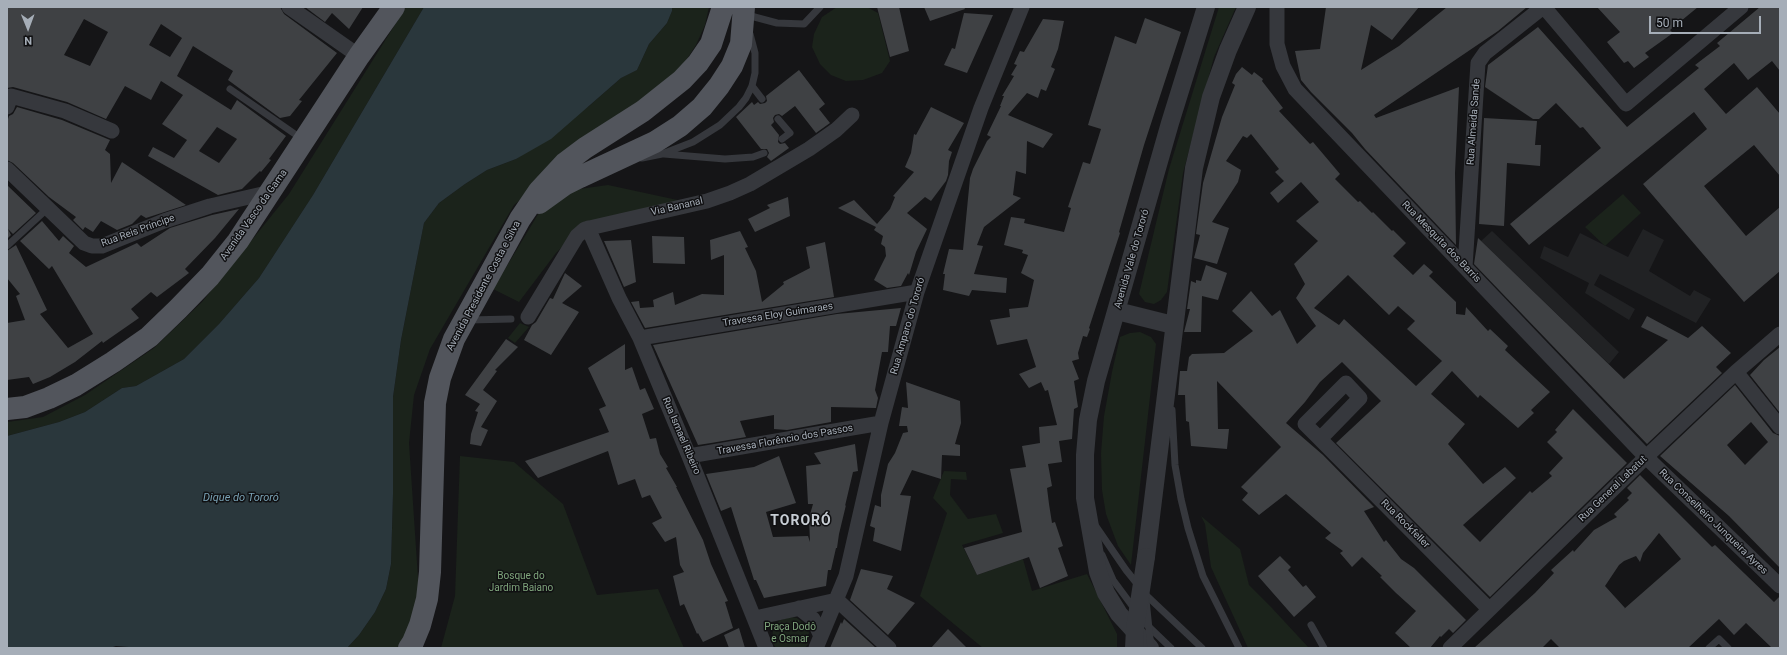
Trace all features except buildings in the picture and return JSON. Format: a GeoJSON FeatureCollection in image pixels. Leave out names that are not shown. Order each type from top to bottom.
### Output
{"type":"FeatureCollection","features":[{"type":"Feature","properties":{"kind":"main road","name":"Avenida Vasco da Gama"},"geometry":{"type":"LineString","coordinates":[[7,409],[25,407],[49,398],[76,385],[113,362],[149,337],[210,276],[238,241],[359,56],[394,7]]}},
{"type":"Feature","properties":{"kind":"main road","name":"Avenida Presidente Costa e Silva"},"geometry":{"type":"LineString","coordinates":[[409,648],[420,625],[427,599],[430,572],[435,403],[445,360],[464,320],[520,219],[539,191],[565,163],[664,96],[698,63],[712,44],[723,7]]}},
{"type":"Feature","properties":{"kind":"main road"},"geometry":{"type":"LineString","coordinates":[[520,219],[564,185],[654,142],[680,126],[702,107],[720,86],[732,66],[741,44],[744,11]]}},
{"type":"Feature","properties":{"kind":"street"},"geometry":{"type":"LineString","coordinates":[[289,7],[359,56]]}},
{"type":"Feature","properties":{"kind":"street","name":"Avenida Vale do Tororó"},"geometry":{"type":"LineString","coordinates":[[1150,648],[1120,614],[1106,593],[1098,572],[1085,498],[1088,420],[1096,381],[1168,130],[1206,7]]}},
{"type":"Feature","properties":{"kind":"street"},"geometry":{"type":"LineString","coordinates":[[1134,648],[1134,629],[1145,565],[1173,325],[1194,168],[1211,97],[1228,50],[1247,7]]}},
{"type":"Feature","properties":{"kind":"street","name":"Rua Mesquita dos Barris"},"geometry":{"type":"LineString","coordinates":[[1277,7],[1277,44],[1283,66],[1295,89],[1646,457]]}},
{"type":"Feature","properties":{"kind":"street"},"geometry":{"type":"LineString","coordinates":[[1543,7],[1626,104],[1741,7]]}},
{"type":"Feature","properties":{"kind":"street","name":"Rua Almeida Sande"},"geometry":{"type":"LineString","coordinates":[[1465,268],[1478,63],[1485,53],[1543,7]]}},
{"type":"Feature","properties":{"kind":"street","name":"Rua Amparo do Tororó"},"geometry":{"type":"LineString","coordinates":[[818,642],[846,576],[881,423],[916,292],[981,108],[1021,8]]}},
{"type":"Feature","properties":{"kind":"street"},"geometry":{"type":"LineString","coordinates":[[7,107],[11,96],[65,111],[112,131]]}},
{"type":"Feature","properties":{"kind":"street","name":"Via Bananal"},"geometry":{"type":"LineString","coordinates":[[588,228],[707,201],[737,190],[750,184],[809,149],[836,130],[852,115]]}},
{"type":"Feature","properties":{"kind":"street","name":"Rua Reis Príncipe"},"geometry":{"type":"LineString","coordinates":[[7,169],[84,243],[92,246],[102,246],[164,221],[210,206],[271,192]]}},
{"type":"Feature","properties":{"kind":"street"},"geometry":{"type":"LineString","coordinates":[[528,317],[577,236],[588,228]]}},
{"type":"Feature","properties":{"kind":"street","name":"Rua Ismael Ribeiro"},"geometry":{"type":"LineString","coordinates":[[588,228],[619,298],[640,338],[756,618],[766,648]]}},
{"type":"Feature","properties":{"kind":"street","name":"Travessa Eloy Guimaraes"},"geometry":{"type":"LineString","coordinates":[[640,338],[916,292]]}},
{"type":"Feature","properties":{"kind":"street"},"geometry":{"type":"LineString","coordinates":[[1117,311],[1173,325]]}},
{"type":"Feature","properties":{"kind":"street","name":"Rua General Labatut"},"geometry":{"type":"LineString","coordinates":[[1450,648],[1646,457],[1736,372],[1780,334]]}},
{"type":"Feature","properties":{"kind":"street"},"geometry":{"type":"LineString","coordinates":[[1736,372],[1780,426]]}},
{"type":"Feature","properties":{"kind":"street","name":"Travessa Florêncio dos Passos"},"geometry":{"type":"LineString","coordinates":[[689,456],[881,423]]}},
{"type":"Feature","properties":{"kind":"street","name":"Rua Rockfeller"},"geometry":{"type":"LineString","coordinates":[[1320,439],[1489,609]]}},
{"type":"Feature","properties":{"kind":"street","name":"Rua Conselheiro Junqueira Ayres"},"geometry":{"type":"LineString","coordinates":[[1646,457],[1780,586]]}},
{"type":"Feature","properties":{"kind":"street"},"geometry":{"type":"LineString","coordinates":[[756,618],[837,600],[889,648]]}},
{"type":"Feature","properties":{"kind":"street"},"geometry":{"type":"LineString","coordinates":[[799,608],[813,619],[818,642]]}},
{"type":"Feature","properties":{"kind":"lane"},"geometry":{"type":"LineString","coordinates":[[744,11],[777,23],[804,24],[820,7]]}},
{"type":"Feature","properties":{"kind":"lane"},"geometry":{"type":"LineString","coordinates":[[608,163],[662,154],[693,142],[720,125],[746,98],[752,86],[755,73],[755,53],[744,11]]}},
{"type":"Feature","properties":{"kind":"lane"},"geometry":{"type":"LineString","coordinates":[[752,86],[762,99]]}},
{"type":"Feature","properties":{"kind":"lane"},"geometry":{"type":"LineString","coordinates":[[230,88],[304,141]]}},
{"type":"Feature","properties":{"kind":"lane"},"geometry":{"type":"LineString","coordinates":[[778,119],[790,133],[782,139]]}},
{"type":"Feature","properties":{"kind":"lane"},"geometry":{"type":"LineString","coordinates":[[662,154],[725,158],[753,156],[764,153]]}},
{"type":"Feature","properties":{"kind":"lane"},"geometry":{"type":"LineString","coordinates":[[7,246],[47,209]]}},
{"type":"Feature","properties":{"kind":"lane"},"geometry":{"type":"LineString","coordinates":[[464,320],[511,320]]}},
{"type":"Feature","properties":{"kind":"lane"},"geometry":{"type":"LineString","coordinates":[[1173,325],[1172,416],[1175,465],[1181,499],[1203,576],[1239,648]]}},
{"type":"Feature","properties":{"kind":"lane"},"geometry":{"type":"LineString","coordinates":[[1088,515],[1104,561],[1113,580],[1145,623],[1171,648]]}},
{"type":"Feature","properties":{"kind":"lane","name":"Avenida Vale do Tororó"},"geometry":{"type":"LineString","coordinates":[[1088,515],[1126,570],[1168,616],[1202,648]]}},
{"type":"Feature","properties":{"kind":"lane"},"geometry":{"type":"LineString","coordinates":[[1145,565],[1150,648]]}},
{"type":"Feature","properties":{"kind":"lane"},"geometry":{"type":"LineString","coordinates":[[1311,625],[1324,648]]}},
{"type":"Feature","properties":{"kind":"lane"},"geometry":{"type":"LineString","coordinates":[[1709,648],[1719,639],[1728,648]]}},
{"type":"Feature","properties":{"kind":"shaded area"},"geometry":{"type":"Polygon","coordinates":[[[1643,229],[1664,240],[1649,271],[1690,296],[1694,290],[1711,299],[1696,323],[1600,274],[1594,285],[1635,309],[1629,320],[1585,293],[1589,283],[1540,258],[1544,246],[1568,257],[1580,233],[1628,257],[1643,229]]]}},
{"type":"Feature","properties":{"kind":"shaded area"},"geometry":{"type":"Polygon","coordinates":[[[1492,231],[1619,352],[1609,364],[1481,241],[1492,231]]]}},
{"type":"Feature","properties":{"kind":"green space"},"geometry":{"type":"Polygon","coordinates":[[[406,7],[424,7],[313,195],[259,278],[219,324],[184,359],[136,386],[122,388],[85,412],[59,422],[7,436],[7,422],[43,417],[85,395],[154,348],[202,302],[289,194],[406,7]]]}},
{"type":"Feature","properties":{"kind":"green space"},"geometry":{"type":"Polygon","coordinates":[[[672,7],[709,7],[705,25],[696,45],[683,65],[658,88],[514,205],[430,349],[414,395],[409,443],[419,593],[406,635],[397,648],[347,648],[359,635],[375,612],[386,589],[391,564],[393,397],[401,340],[424,223],[439,203],[465,184],[487,170],[516,159],[589,106],[621,78],[637,70],[649,44],[667,23],[672,7]]]}},
{"type":"Feature","properties":{"kind":"green space"},"geometry":{"type":"Polygon","coordinates":[[[837,7],[867,7],[878,13],[890,61],[882,73],[863,80],[846,81],[831,75],[820,64],[812,47],[814,34],[822,17],[837,7]]]}},
{"type":"Feature","properties":{"kind":"green space"},"geometry":{"type":"Polygon","coordinates":[[[1219,7],[1236,7],[1214,57],[1183,173],[1167,292],[1161,300],[1154,304],[1145,302],[1139,294],[1169,169],[1219,7]]]}},
{"type":"Feature","properties":{"kind":"green space"},"geometry":{"type":"Polygon","coordinates":[[[608,185],[682,201],[581,228],[556,253],[519,302],[493,289],[540,211],[565,191],[608,185]]]}},
{"type":"Feature","properties":{"kind":"green space"},"geometry":{"type":"Polygon","coordinates":[[[1623,194],[1641,213],[1605,246],[1585,227],[1623,194]]]}},
{"type":"Feature","properties":{"kind":"green space"},"geometry":{"type":"Polygon","coordinates":[[[520,323],[529,327],[515,343],[508,338],[520,323]]]}},
{"type":"Feature","properties":{"kind":"green space"},"geometry":{"type":"Polygon","coordinates":[[[1140,332],[1151,337],[1156,344],[1131,565],[1118,546],[1106,514],[1102,490],[1101,453],[1104,416],[1120,337],[1130,333],[1140,332]]]}},
{"type":"Feature","properties":{"kind":"green space","name":"Bosque do Jardim Baiano"},"geometry":{"type":"Polygon","coordinates":[[[460,456],[514,462],[563,504],[597,595],[658,589],[684,648],[441,648],[455,596],[460,456]]]}},
{"type":"Feature","properties":{"kind":"green space"},"geometry":{"type":"Polygon","coordinates":[[[944,471],[966,472],[967,480],[951,479],[950,495],[968,519],[996,514],[1003,533],[962,545],[977,575],[1023,559],[1032,591],[1087,574],[1117,634],[1117,648],[983,648],[920,596],[947,513],[933,498],[944,471]]]}},
{"type":"Feature","properties":{"kind":"green space"},"geometry":{"type":"Polygon","coordinates":[[[1201,516],[1240,549],[1249,585],[1309,648],[1248,648],[1211,567],[1205,524],[1201,516]]]}},
{"type":"Feature","properties":{"kind":"green space","name":"Praça Dodô e Osmar"},"geometry":{"type":"Polygon","coordinates":[[[791,617],[797,618],[806,625],[809,631],[808,644],[805,648],[776,648],[772,642],[773,629],[780,620],[791,617]]]}},
{"type":"Feature","properties":{"kind":"water","name":"Dique do Tororó"},"geometry":{"type":"Polygon","coordinates":[[[424,7],[672,7],[672,11],[667,23],[649,44],[637,70],[621,78],[551,139],[516,159],[487,170],[465,184],[439,203],[424,223],[401,340],[393,397],[391,564],[386,589],[375,612],[359,635],[347,648],[141,648],[116,646],[110,648],[7,648],[7,436],[59,422],[85,412],[122,388],[136,386],[184,359],[219,324],[259,278],[313,195],[424,7]]]}},
{"type":"Feature","properties":{"kind":"district","name":"TORORÓ"},"geometry":{"type":"Point","coordinates":[801,521]}}]}
